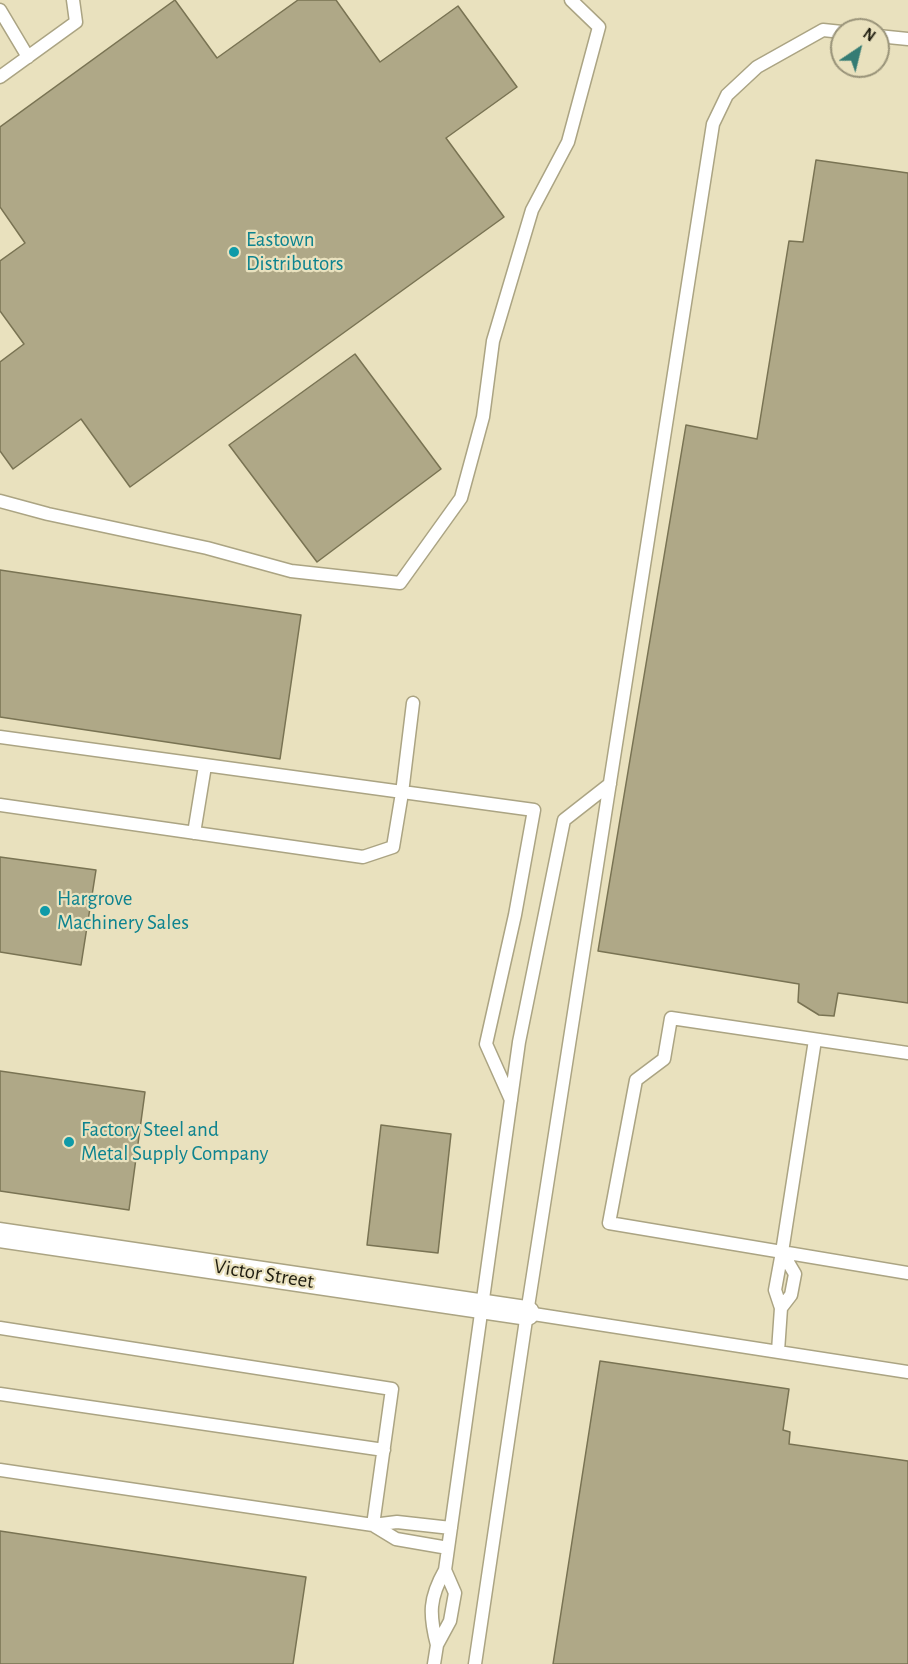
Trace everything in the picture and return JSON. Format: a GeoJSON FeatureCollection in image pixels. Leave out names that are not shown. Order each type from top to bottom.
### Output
{"type":"FeatureCollection","features":[{"type":"Feature","properties":{"kind":"street","name":"Victor Street"},"geometry":{"type":"LineString","coordinates":[[0,1235],[527,1313]]}},
{"type":"Feature","properties":{"kind":"lane"},"geometry":{"type":"LineString","coordinates":[[0,77],[76,22],[73,0]]}},
{"type":"Feature","properties":{"kind":"lane"},"geometry":{"type":"LineString","coordinates":[[0,501],[48,514],[207,548],[291,571],[400,583],[461,498],[483,417],[493,341],[532,210],[568,142],[599,27],[571,0]]}},
{"type":"Feature","properties":{"kind":"lane"},"geometry":{"type":"LineString","coordinates":[[0,10],[28,57]]}},
{"type":"Feature","properties":{"kind":"lane"},"geometry":{"type":"LineString","coordinates":[[475,1664],[527,1313],[713,124],[727,95],[757,67],[823,30],[830,31]]}},
{"type":"Feature","properties":{"kind":"lane"},"geometry":{"type":"LineString","coordinates":[[890,37],[908,39]]}},
{"type":"Feature","properties":{"kind":"lane"},"geometry":{"type":"LineString","coordinates":[[0,805],[363,857],[393,847],[402,793],[412,704]]}},
{"type":"Feature","properties":{"kind":"lane"},"geometry":{"type":"LineString","coordinates":[[0,737],[534,810],[515,915],[486,1044],[511,1100]]}},
{"type":"Feature","properties":{"kind":"lane"},"geometry":{"type":"LineString","coordinates":[[194,833],[205,766]]}},
{"type":"Feature","properties":{"kind":"lane"},"geometry":{"type":"LineString","coordinates":[[434,1664],[436,1645],[431,1620],[434,1588],[445,1570],[519,1042],[564,820],[610,784]]}},
{"type":"Feature","properties":{"kind":"lane"},"geometry":{"type":"LineString","coordinates":[[908,1053],[671,1018],[664,1059],[636,1080],[609,1223],[908,1273]]}},
{"type":"Feature","properties":{"kind":"lane"},"geometry":{"type":"LineString","coordinates":[[778,1351],[781,1308],[775,1290],[815,1040]]}},
{"type":"Feature","properties":{"kind":"lane"},"geometry":{"type":"LineString","coordinates":[[781,1308],[790,1295],[795,1274],[782,1252]]}},
{"type":"Feature","properties":{"kind":"lane"},"geometry":{"type":"LineString","coordinates":[[527,1313],[908,1372]]}},
{"type":"Feature","properties":{"kind":"lane"},"geometry":{"type":"LineString","coordinates":[[0,1328],[392,1389],[373,1525]]}},
{"type":"Feature","properties":{"kind":"lane"},"geometry":{"type":"LineString","coordinates":[[0,1394],[384,1450]]}},
{"type":"Feature","properties":{"kind":"lane"},"geometry":{"type":"LineString","coordinates":[[0,1470],[373,1525],[397,1522],[451,1528]]}},
{"type":"Feature","properties":{"kind":"lane"},"geometry":{"type":"LineString","coordinates":[[373,1525],[396,1539],[448,1548]]}},
{"type":"Feature","properties":{"kind":"lane"},"geometry":{"type":"LineString","coordinates":[[436,1645],[450,1621],[455,1593],[445,1570]]}},
{"type":"Feature","properties":{"kind":"building","name":"Eastown Distributors"},"geometry":{"type":"Polygon","coordinates":[[[175,0],[217,58],[298,0],[336,0],[380,62],[458,6],[517,87],[446,138],[504,217],[130,487],[81,419],[13,469],[0,451],[0,362],[24,344],[0,311],[0,261],[25,243],[0,207],[0,127],[175,0]]]}},
{"type":"Feature","properties":{"kind":"building"},"geometry":{"type":"Polygon","coordinates":[[[816,160],[908,173],[908,1003],[838,993],[834,1016],[819,1015],[798,1002],[799,984],[598,951],[686,425],[757,439],[789,241],[803,242],[816,160]]]}},
{"type":"Feature","properties":{"kind":"building"},"geometry":{"type":"Polygon","coordinates":[[[355,354],[441,469],[317,562],[229,445],[355,354]]]}},
{"type":"Feature","properties":{"kind":"building"},"geometry":{"type":"Polygon","coordinates":[[[0,570],[301,615],[280,759],[0,717],[0,570]]]}},
{"type":"Feature","properties":{"kind":"building","name":"Hargrove Machinery Sales"},"geometry":{"type":"Polygon","coordinates":[[[0,857],[96,870],[81,965],[0,952],[0,857]]]}},
{"type":"Feature","properties":{"kind":"building","name":"Factory Steel and Metal Supply Company"},"geometry":{"type":"Polygon","coordinates":[[[0,1071],[145,1092],[129,1210],[0,1191],[0,1071]]]}},
{"type":"Feature","properties":{"kind":"building"},"geometry":{"type":"Polygon","coordinates":[[[381,1125],[451,1134],[438,1253],[367,1245],[381,1125]]]}},
{"type":"Feature","properties":{"kind":"building"},"geometry":{"type":"Polygon","coordinates":[[[600,1361],[789,1389],[783,1430],[790,1432],[789,1444],[908,1461],[908,1664],[553,1664],[600,1361]]]}},
{"type":"Feature","properties":{"kind":"building"},"geometry":{"type":"Polygon","coordinates":[[[0,1531],[306,1577],[293,1664],[0,1664],[0,1531]]]}},
{"type":"Feature","properties":{"kind":"place","name":"Eastown Distributors"},"geometry":{"type":"Point","coordinates":[234,252]}},
{"type":"Feature","properties":{"kind":"place","name":"Hargrove Machinery Sales"},"geometry":{"type":"Point","coordinates":[45,911]}},
{"type":"Feature","properties":{"kind":"place","name":"Factory Steel and Metal Supply Company"},"geometry":{"type":"Point","coordinates":[69,1142]}}]}
